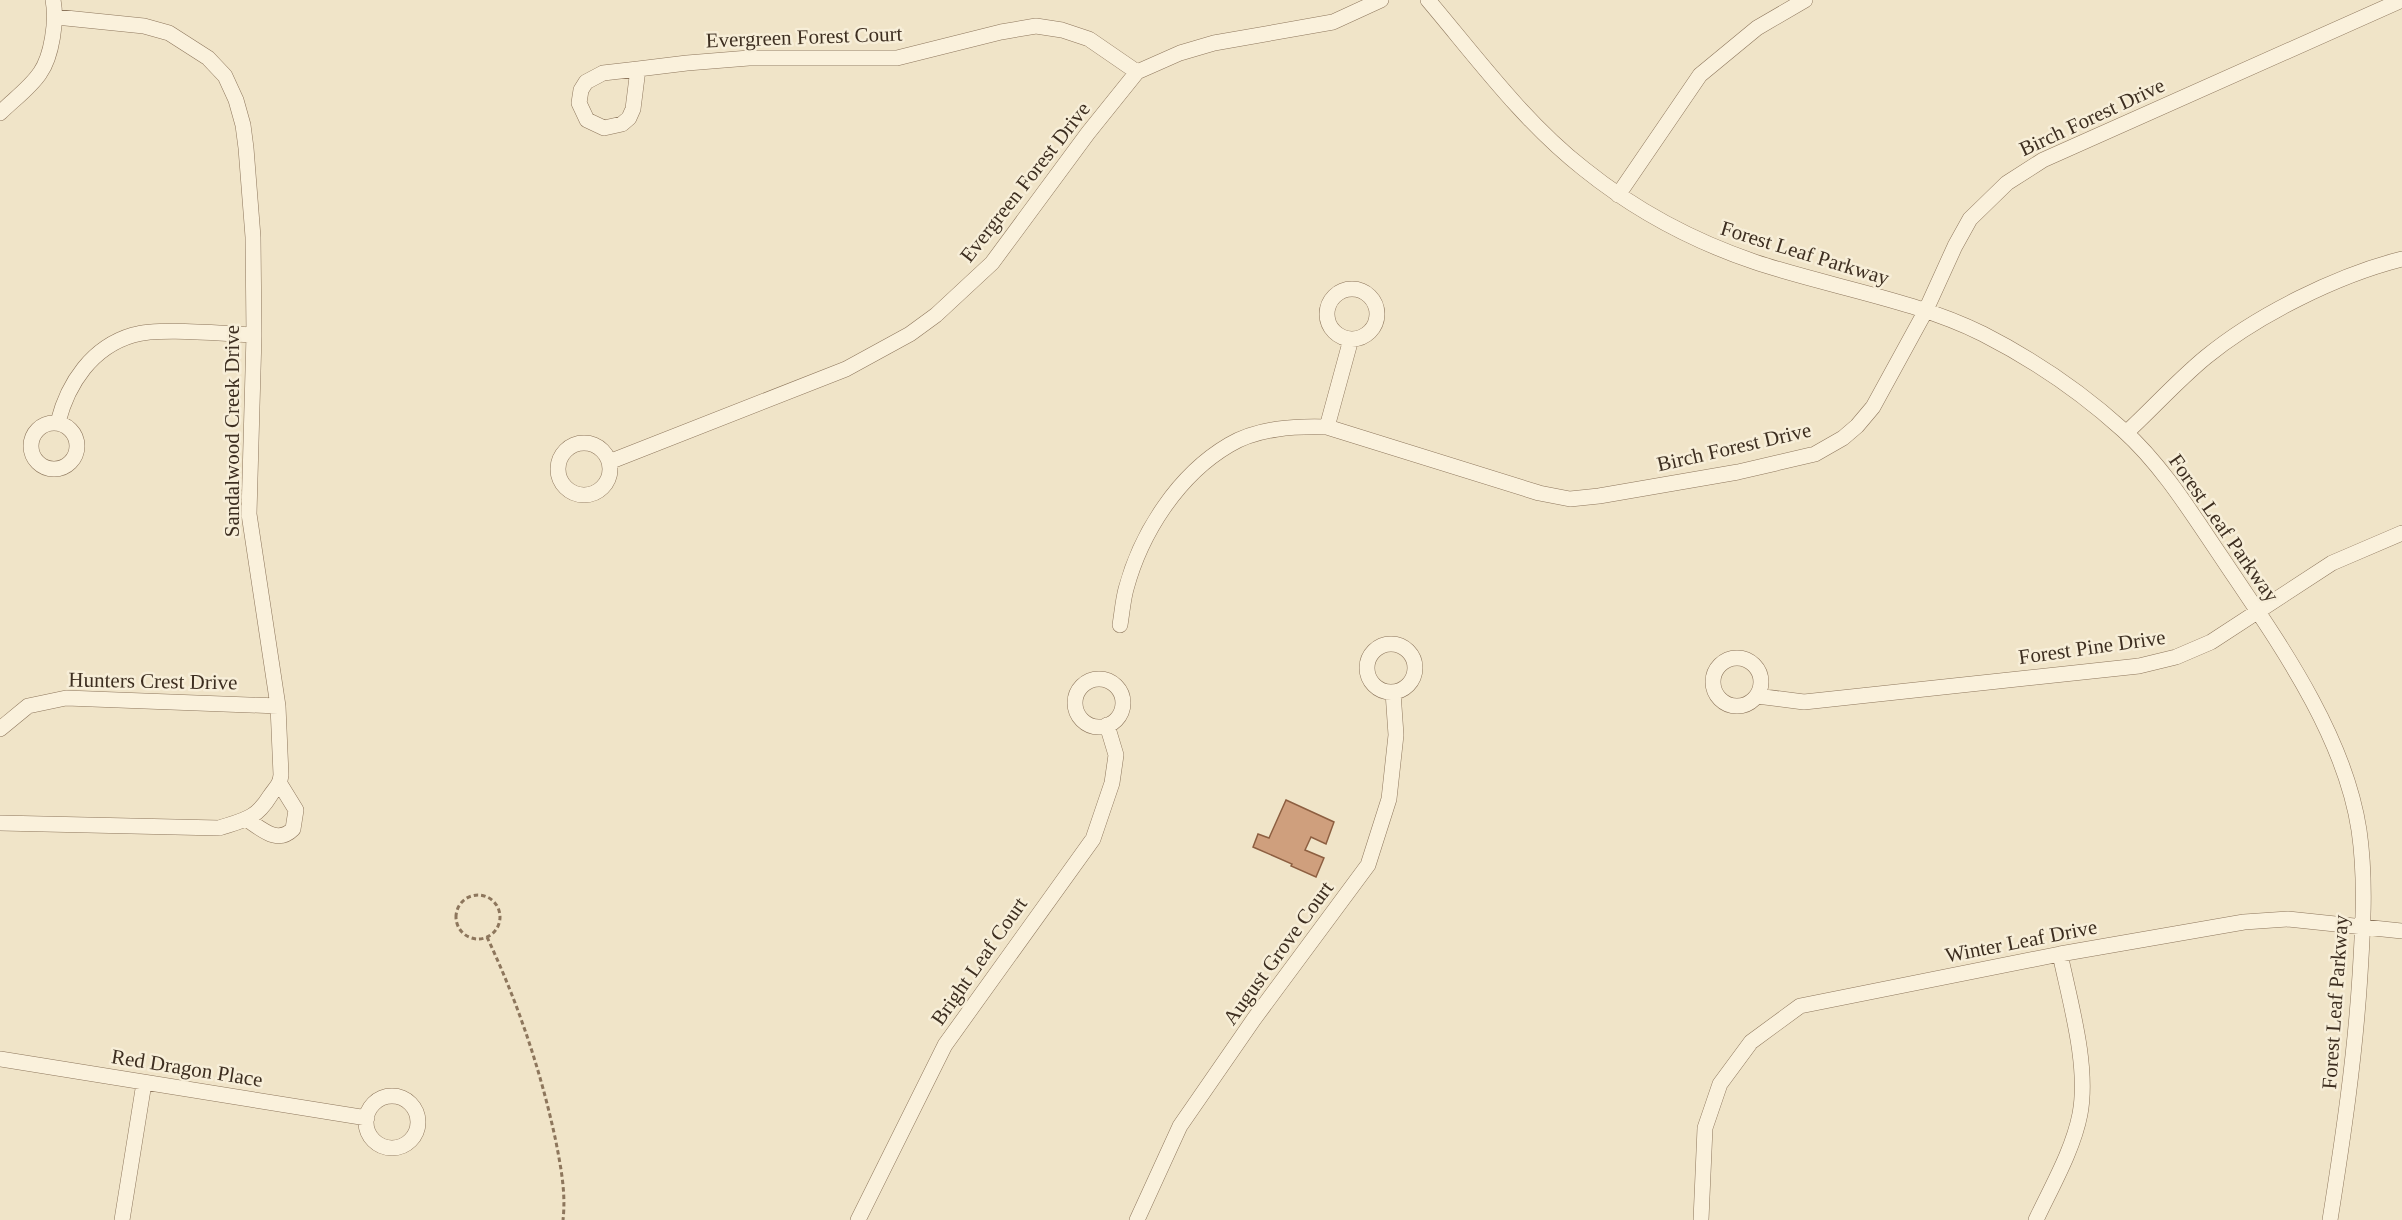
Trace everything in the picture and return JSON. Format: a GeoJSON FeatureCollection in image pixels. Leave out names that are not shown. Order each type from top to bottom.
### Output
{"type":"FeatureCollection","features":[{"type":"Feature","properties":{"kind":"street"},"geometry":{"type":"LineString","coordinates":[[0,113],[41,72],[56,17],[53,0]]}},
{"type":"Feature","properties":{"kind":"street","name":"Evergreen Forest Drive"},"geometry":{"type":"LineString","coordinates":[[609,462],[846,369],[910,334],[936,315],[992,263],[1088,133],[1137,72],[1180,53],[1214,43],[1333,22],[1381,0]]}},
{"type":"Feature","properties":{"kind":"street","name":"Forest Leaf Parkway"},"geometry":{"type":"LineString","coordinates":[[1428,0],[1539,127],[1580,167],[1618,195],[1695,239],[1756,262],[1925,312],[1977,332],[2038,364],[2078,392],[2126,433],[2179,494],[2303,684],[2321,719],[2353,800],[2363,865],[2363,927],[2348,1105],[2330,1220]]}},
{"type":"Feature","properties":{"kind":"street"},"geometry":{"type":"LineString","coordinates":[[1618,195],[1700,75],[1757,28],[1804,0]]}},
{"type":"Feature","properties":{"kind":"street","name":"Birch Forest Drive"},"geometry":{"type":"LineString","coordinates":[[1120,625],[1126,590],[1137,556],[1153,525],[1193,473],[1229,445],[1255,435],[1293,426],[1327,427],[1539,493],[1570,498],[1599,496],[1738,472],[1815,454],[1843,438],[1873,407],[1925,312],[1954,246],[1970,219],[2007,183],[2043,160],[2402,0]]}},
{"type":"Feature","properties":{"kind":"street","name":"Sandalwood Creek Drive"},"geometry":{"type":"LineString","coordinates":[[56,17],[144,26],[169,33],[208,58],[225,76],[236,100],[246,148],[253,237],[254,335],[249,514],[278,706],[280,784]]}},
{"type":"Feature","properties":{"kind":"street","name":"Evergreen Forest Court"},"geometry":{"type":"LineString","coordinates":[[638,69],[633,110],[629,118],[622,124],[604,128],[587,120],[579,103],[581,90],[586,82],[603,73],[638,69],[749,58],[897,58],[1001,32],[1036,26],[1062,30],[1089,39],[1137,72]]}},
{"type":"Feature","properties":{"kind":"street"},"geometry":{"type":"LineString","coordinates":[[2126,433],[2205,357],[2235,335],[2289,305],[2340,281],[2402,259]]}},
{"type":"Feature","properties":{"kind":"street"},"geometry":{"type":"LineString","coordinates":[[58,422],[63,401],[82,369],[96,355],[134,334],[254,335]]}},
{"type":"Feature","properties":{"kind":"street"},"geometry":{"type":"LineString","coordinates":[[1327,427],[1351,339]]}},
{"type":"Feature","properties":{"kind":"street","name":"Forest Pine Drive"},"geometry":{"type":"LineString","coordinates":[[1757,696],[1804,702],[2139,666],[2176,657],[2202,646],[2332,563],[2402,533]]}},
{"type":"Feature","properties":{"kind":"street","name":"August Grove Court"},"geometry":{"type":"LineString","coordinates":[[1137,1220],[1180,1126],[1254,1019],[1368,865],[1389,799],[1396,735],[1393,692]]}},
{"type":"Feature","properties":{"kind":"street","name":"Hunters Crest Drive"},"geometry":{"type":"LineString","coordinates":[[0,729],[28,706],[66,699],[278,706]]}},
{"type":"Feature","properties":{"kind":"street","name":"Bright Leaf Court"},"geometry":{"type":"LineString","coordinates":[[858,1220],[945,1045],[1093,839],[1112,783],[1116,755],[1107,725]]}},
{"type":"Feature","properties":{"kind":"street"},"geometry":{"type":"LineString","coordinates":[[0,823],[219,828],[246,819],[253,817],[265,806],[280,784],[296,810],[293,829],[285,836],[276,837],[246,819]]}},
{"type":"Feature","properties":{"kind":"street","name":"Winter Leaf Drive"},"geometry":{"type":"LineString","coordinates":[[1701,1220],[1705,1128],[1720,1084],[1751,1042],[1800,1006],[2060,954],[2244,922],[2288,919],[2402,932]]}},
{"type":"Feature","properties":{"kind":"street"},"geometry":{"type":"LineString","coordinates":[[2036,1220],[2072,1142],[2080,1114],[2082,1071],[2060,954]]}},
{"type":"Feature","properties":{"kind":"street","name":"Red Dragon Place"},"geometry":{"type":"LineString","coordinates":[[0,1059],[367,1118]]}},
{"type":"Feature","properties":{"kind":"street"},"geometry":{"type":"LineString","coordinates":[[122,1220],[144,1083]]}},
{"type":"Feature","properties":{"kind":"path"},"geometry":{"type":"LineString","coordinates":[[470,896],[484,896],[491,899],[499,912],[498,927],[487,937],[473,939],[466,936],[457,926],[455,919],[459,905],[470,896]]}},
{"type":"Feature","properties":{"kind":"path"},"geometry":{"type":"LineString","coordinates":[[487,937],[523,1021],[545,1098],[563,1182],[564,1220]]}},
{"type":"Feature","properties":{"kind":"building"},"geometry":{"type":"Polygon","coordinates":[[[1286,800],[1334,822],[1326,844],[1311,837],[1305,850],[1324,858],[1316,877],[1253,847],[1258,834],[1269,838],[1286,800]]]}}]}
